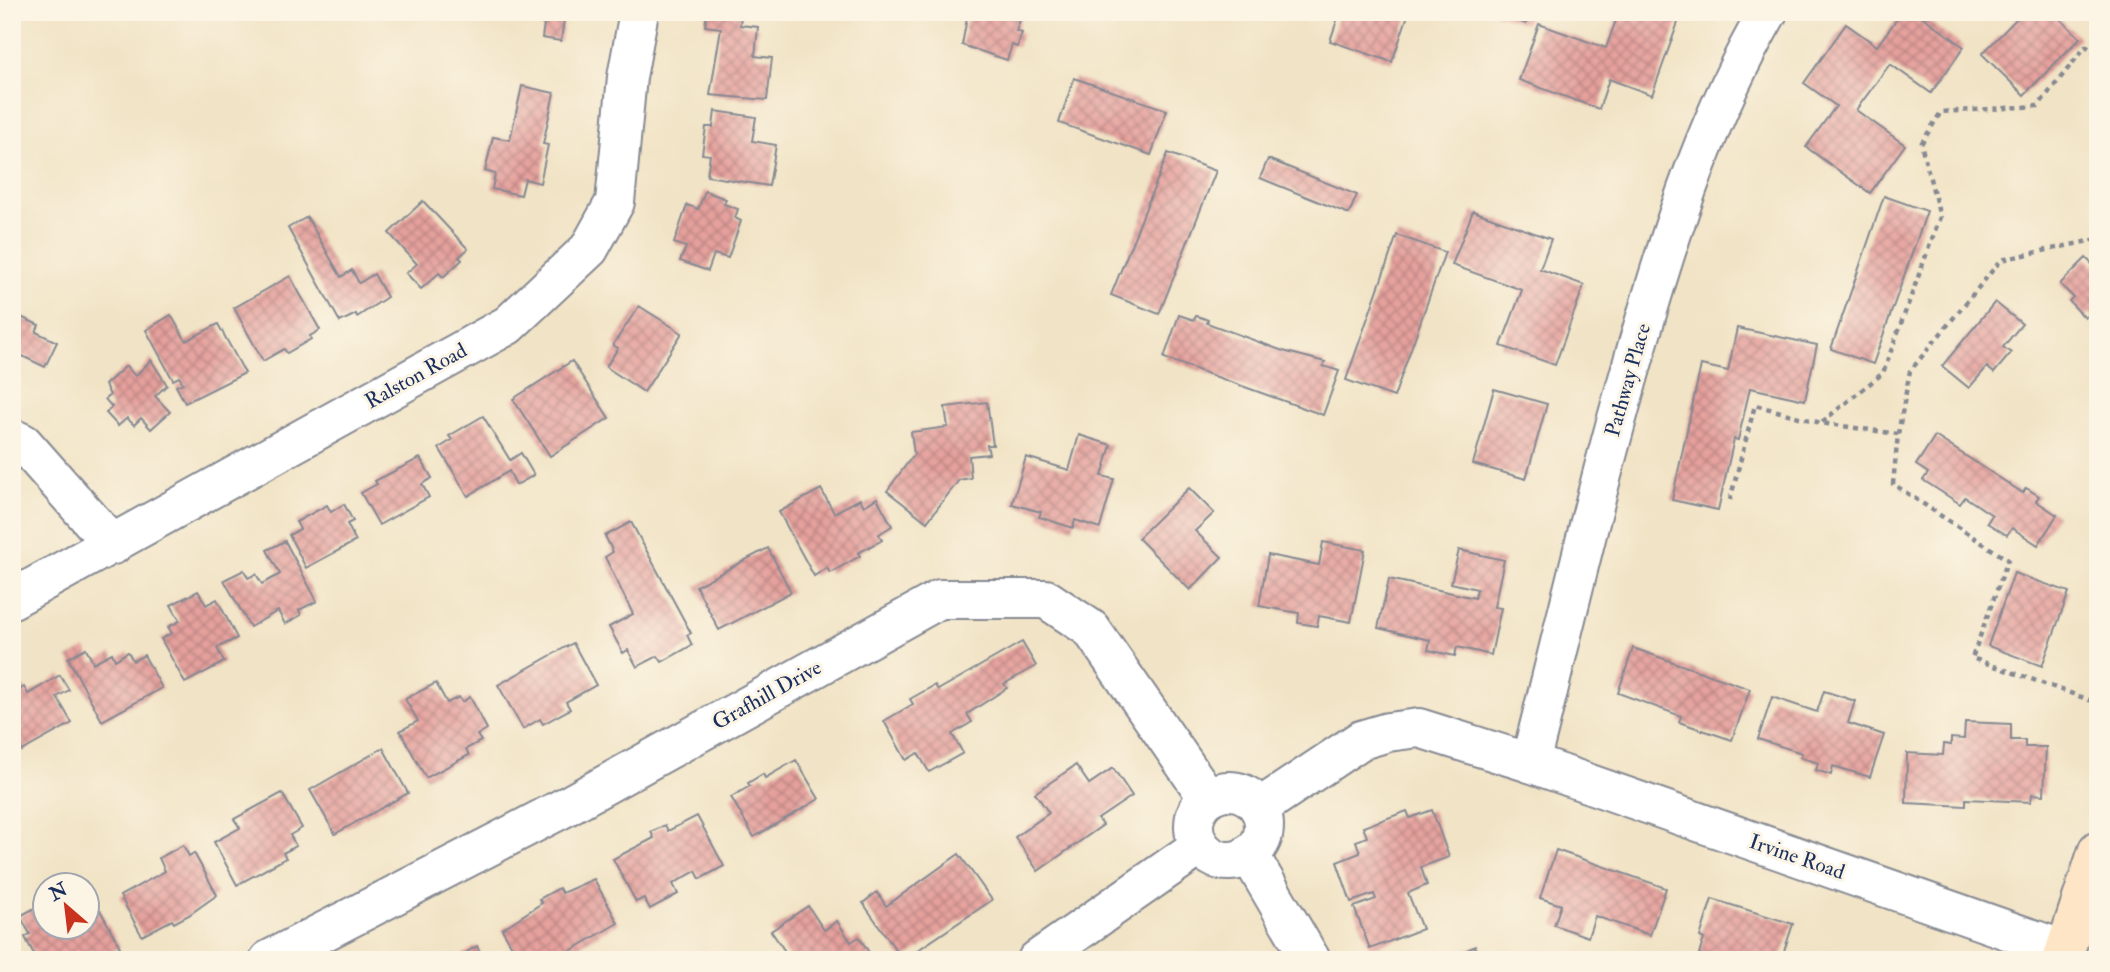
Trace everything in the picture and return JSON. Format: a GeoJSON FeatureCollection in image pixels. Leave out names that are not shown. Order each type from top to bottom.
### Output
{"type":"FeatureCollection","features":[{"type":"Feature","properties":{"kind":"street","name":"Ralston Road"},"geometry":{"type":"LineString","coordinates":[[12,599],[508,324],[589,249],[615,202],[627,77],[639,12]]}},
{"type":"Feature","properties":{"kind":"street","name":"Pathway Place"},"geometry":{"type":"LineString","coordinates":[[1530,763],[1624,390],[1679,205],[1728,89],[1768,12]]}},
{"type":"Feature","properties":{"kind":"street"},"geometry":{"type":"LineString","coordinates":[[12,438],[23,443],[113,545]]}},
{"type":"Feature","properties":{"kind":"street","name":"Grafhill Drive"},"geometry":{"type":"LineString","coordinates":[[269,960],[568,806],[940,598],[1046,599],[1091,629],[1208,798]]}},
{"type":"Feature","properties":{"kind":"street","name":"Irvine Road"},"geometry":{"type":"LineString","coordinates":[[1259,808],[1361,740],[1388,732],[1419,728],[1530,763],[2063,955]]}},
{"type":"Feature","properties":{"kind":"street"},"geometry":{"type":"LineString","coordinates":[[1230,791],[1241,793],[1259,808],[1262,818],[1261,838],[1249,854],[1239,859],[1218,859],[1200,846],[1195,837],[1195,815],[1208,798],[1230,791]]}},
{"type":"Feature","properties":{"kind":"street"},"geometry":{"type":"LineString","coordinates":[[1037,960],[1200,846]]}},
{"type":"Feature","properties":{"kind":"street"},"geometry":{"type":"LineString","coordinates":[[2063,955],[2098,850]]}},
{"type":"Feature","properties":{"kind":"street"},"geometry":{"type":"LineString","coordinates":[[1249,854],[1311,960]]}},
{"type":"Feature","properties":{"kind":"path"},"geometry":{"type":"LineString","coordinates":[[1821,423],[1883,373],[1940,217],[1921,144],[1941,112],[2038,106],[2086,46],[2098,56]]}},
{"type":"Feature","properties":{"kind":"path"},"geometry":{"type":"LineString","coordinates":[[2098,239],[2001,260],[1910,371],[1898,434],[1893,484],[2008,560],[1972,658],[2098,704]]}},
{"type":"Feature","properties":{"kind":"path"},"geometry":{"type":"LineString","coordinates":[[1730,500],[1755,405],[1821,423],[1898,434]]}},
{"type":"Feature","properties":{"kind":"building"},"geometry":{"type":"Polygon","coordinates":[[[530,12],[565,12],[561,41],[542,38],[544,24],[529,21],[530,12]]]}},
{"type":"Feature","properties":{"kind":"building"},"geometry":{"type":"Polygon","coordinates":[[[707,12],[741,15],[740,25],[758,27],[755,56],[772,58],[767,100],[710,95],[721,28],[705,26],[707,12]]]}},
{"type":"Feature","properties":{"kind":"building"},"geometry":{"type":"Polygon","coordinates":[[[968,12],[1023,12],[1016,31],[1022,33],[1017,47],[1012,45],[1007,60],[962,45],[968,12]]]}},
{"type":"Feature","properties":{"kind":"building"},"geometry":{"type":"Polygon","coordinates":[[[1340,12],[1409,12],[1392,62],[1330,41],[1340,12]]]}},
{"type":"Feature","properties":{"kind":"building"},"geometry":{"type":"Polygon","coordinates":[[[1492,12],[1530,12],[1526,24],[1492,12]]]}},
{"type":"Feature","properties":{"kind":"building"},"geometry":{"type":"Polygon","coordinates":[[[1619,12],[1681,14],[1652,95],[1609,79],[1599,109],[1519,80],[1539,24],[1606,48],[1619,12]]]}},
{"type":"Feature","properties":{"kind":"building"},"geometry":{"type":"Polygon","coordinates":[[[1902,12],[1916,12],[1964,47],[1931,93],[1890,64],[1856,110],[1905,145],[1870,193],[1806,147],[1836,106],[1804,83],[1846,24],[1877,46],[1902,12]]]}},
{"type":"Feature","properties":{"kind":"building"},"geometry":{"type":"Polygon","coordinates":[[[2023,12],[2053,12],[2080,38],[2024,95],[1982,54],[2023,12]]]}},
{"type":"Feature","properties":{"kind":"building"},"geometry":{"type":"Polygon","coordinates":[[[1074,78],[1167,110],[1151,155],[1059,123],[1074,78]]]}},
{"type":"Feature","properties":{"kind":"building"},"geometry":{"type":"Polygon","coordinates":[[[522,86],[554,93],[543,144],[548,145],[540,183],[525,179],[521,195],[492,189],[495,174],[485,171],[493,137],[510,140],[522,86]]]}},
{"type":"Feature","properties":{"kind":"building"},"geometry":{"type":"Polygon","coordinates":[[[715,111],[756,117],[752,141],[776,145],[769,186],[707,176],[710,155],[702,154],[706,127],[713,127],[715,111]]]}},
{"type":"Feature","properties":{"kind":"building"},"geometry":{"type":"Polygon","coordinates":[[[1168,153],[1216,171],[1159,314],[1111,295],[1168,153]]]}},
{"type":"Feature","properties":{"kind":"building"},"geometry":{"type":"Polygon","coordinates":[[[1268,159],[1357,195],[1349,214],[1260,178],[1268,159]]]}},
{"type":"Feature","properties":{"kind":"building"},"geometry":{"type":"Polygon","coordinates":[[[705,191],[726,199],[724,204],[738,209],[735,218],[741,221],[728,258],[714,254],[708,271],[680,261],[686,247],[674,243],[687,205],[698,209],[705,191]]]}},
{"type":"Feature","properties":{"kind":"building"},"geometry":{"type":"Polygon","coordinates":[[[1884,196],[1927,211],[1873,364],[1831,349],[1884,196]]]}},
{"type":"Feature","properties":{"kind":"building"},"geometry":{"type":"Polygon","coordinates":[[[423,201],[468,249],[459,257],[462,260],[443,277],[439,273],[421,289],[406,273],[417,264],[389,233],[423,201]]]}},
{"type":"Feature","properties":{"kind":"building"},"geometry":{"type":"Polygon","coordinates":[[[1473,211],[1551,239],[1540,269],[1584,285],[1555,365],[1501,346],[1522,290],[1452,265],[1473,211]]]}},
{"type":"Feature","properties":{"kind":"building"},"geometry":{"type":"Polygon","coordinates":[[[307,217],[341,277],[352,270],[359,283],[374,274],[387,297],[357,317],[356,314],[340,322],[288,228],[307,217]]]}},
{"type":"Feature","properties":{"kind":"building"},"geometry":{"type":"Polygon","coordinates":[[[1397,235],[1445,252],[1394,397],[1346,380],[1397,235]]]}},
{"type":"Feature","properties":{"kind":"building"},"geometry":{"type":"Polygon","coordinates":[[[2086,258],[2094,266],[2098,263],[2098,322],[2090,313],[2085,318],[2069,301],[2073,297],[2060,284],[2086,258]]]}},
{"type":"Feature","properties":{"kind":"building"},"geometry":{"type":"Polygon","coordinates":[[[290,276],[320,330],[310,336],[311,339],[287,353],[284,349],[263,361],[234,308],[290,276]]]}},
{"type":"Feature","properties":{"kind":"building"},"geometry":{"type":"Polygon","coordinates":[[[1995,302],[2022,324],[2003,347],[2011,353],[1994,373],[1987,367],[1969,388],[1942,366],[1995,302]]]}},
{"type":"Feature","properties":{"kind":"building"},"geometry":{"type":"Polygon","coordinates":[[[639,306],[682,333],[644,392],[606,367],[618,348],[613,345],[639,306]]]}},
{"type":"Feature","properties":{"kind":"building"},"geometry":{"type":"Polygon","coordinates":[[[12,313],[39,325],[36,332],[57,342],[45,367],[20,355],[19,358],[12,355],[12,313]]]}},
{"type":"Feature","properties":{"kind":"building"},"geometry":{"type":"Polygon","coordinates":[[[171,315],[186,341],[218,324],[245,373],[185,403],[176,386],[183,383],[179,377],[173,380],[146,330],[171,315]]]}},
{"type":"Feature","properties":{"kind":"building"},"geometry":{"type":"Polygon","coordinates":[[[1179,315],[1194,320],[1196,316],[1203,318],[1208,320],[1207,323],[1283,351],[1325,362],[1323,366],[1339,371],[1323,415],[1164,358],[1179,315]]]}},
{"type":"Feature","properties":{"kind":"building"},"geometry":{"type":"Polygon","coordinates":[[[1737,328],[1817,345],[1805,400],[1750,388],[1738,440],[1734,439],[1718,510],[1672,500],[1701,365],[1728,371],[1737,328]]]}},
{"type":"Feature","properties":{"kind":"building"},"geometry":{"type":"Polygon","coordinates":[[[151,360],[167,385],[155,396],[170,412],[151,429],[141,418],[134,425],[127,418],[118,426],[106,413],[112,407],[105,399],[110,395],[105,385],[126,366],[135,376],[151,360]]]}},
{"type":"Feature","properties":{"kind":"building"},"geometry":{"type":"Polygon","coordinates":[[[572,361],[609,418],[550,456],[513,399],[572,361]]]}},
{"type":"Feature","properties":{"kind":"building"},"geometry":{"type":"Polygon","coordinates":[[[1494,389],[1547,404],[1526,479],[1473,464],[1494,389]]]}},
{"type":"Feature","properties":{"kind":"building"},"geometry":{"type":"Polygon","coordinates":[[[987,402],[993,445],[987,445],[989,454],[969,456],[971,478],[959,480],[927,522],[887,491],[914,454],[911,432],[948,427],[945,407],[987,402]]]}},
{"type":"Feature","properties":{"kind":"building"},"geometry":{"type":"Polygon","coordinates":[[[483,416],[510,460],[521,453],[534,475],[516,485],[509,471],[468,496],[439,448],[452,440],[449,436],[483,416]]]}},
{"type":"Feature","properties":{"kind":"building"},"geometry":{"type":"Polygon","coordinates":[[[1079,435],[1111,445],[1102,476],[1114,479],[1100,528],[1075,520],[1073,528],[1039,517],[1041,512],[1012,504],[1026,457],[1069,470],[1079,435]]]}},
{"type":"Feature","properties":{"kind":"building"},"geometry":{"type":"Polygon","coordinates":[[[1935,436],[2023,493],[2026,488],[2039,496],[2036,501],[2057,515],[2038,545],[2012,528],[2007,535],[1987,523],[1992,515],[1965,497],[1960,504],[1923,480],[1928,473],[1916,465],[1935,436]]]}},
{"type":"Feature","properties":{"kind":"building"},"geometry":{"type":"Polygon","coordinates":[[[420,458],[432,478],[422,484],[429,497],[379,525],[361,493],[377,484],[375,481],[420,458]]]}},
{"type":"Feature","properties":{"kind":"building"},"geometry":{"type":"Polygon","coordinates":[[[1189,488],[1214,513],[1195,531],[1222,557],[1190,590],[1138,538],[1189,488]]]}},
{"type":"Feature","properties":{"kind":"building"},"geometry":{"type":"Polygon","coordinates":[[[821,489],[834,513],[860,499],[864,506],[877,498],[892,526],[879,534],[882,540],[858,553],[860,556],[830,573],[827,568],[814,576],[779,512],[821,489]]]}},
{"type":"Feature","properties":{"kind":"building"},"geometry":{"type":"Polygon","coordinates":[[[344,504],[353,521],[347,524],[356,541],[306,568],[289,535],[300,529],[296,522],[327,505],[331,512],[344,504]]]}},
{"type":"Feature","properties":{"kind":"building"},"geometry":{"type":"Polygon","coordinates":[[[631,522],[691,633],[687,635],[692,645],[662,662],[658,656],[637,667],[628,650],[623,653],[609,627],[633,614],[605,557],[613,552],[605,536],[631,522]]]}},
{"type":"Feature","properties":{"kind":"building"},"geometry":{"type":"Polygon","coordinates":[[[285,541],[317,601],[299,610],[301,615],[285,624],[278,611],[250,627],[224,580],[244,570],[248,578],[256,574],[262,584],[280,574],[267,550],[285,541]]]}},
{"type":"Feature","properties":{"kind":"building"},"geometry":{"type":"Polygon","coordinates":[[[1323,542],[1365,550],[1351,622],[1319,616],[1317,626],[1298,623],[1299,613],[1259,606],[1268,555],[1319,565],[1323,542]]]}},
{"type":"Feature","properties":{"kind":"building"},"geometry":{"type":"Polygon","coordinates":[[[768,548],[791,592],[719,630],[696,586],[768,548]]]}},
{"type":"Feature","properties":{"kind":"building"},"geometry":{"type":"Polygon","coordinates":[[[1459,550],[1504,560],[1494,607],[1501,608],[1491,655],[1457,647],[1455,656],[1428,650],[1430,640],[1378,628],[1389,579],[1475,598],[1477,589],[1451,583],[1459,550]]]}},
{"type":"Feature","properties":{"kind":"building"},"geometry":{"type":"Polygon","coordinates":[[[2014,573],[2069,592],[2042,666],[1988,646],[2014,573]]]}},
{"type":"Feature","properties":{"kind":"building"},"geometry":{"type":"Polygon","coordinates":[[[198,591],[206,605],[217,599],[237,638],[217,648],[224,662],[185,683],[161,639],[172,633],[168,627],[180,621],[171,605],[198,591]]]}},
{"type":"Feature","properties":{"kind":"building"},"geometry":{"type":"Polygon","coordinates":[[[1022,642],[1036,666],[1004,684],[1007,688],[967,714],[972,722],[952,734],[963,753],[929,772],[918,753],[906,760],[884,721],[913,704],[910,699],[935,685],[938,690],[1022,642]]]}},
{"type":"Feature","properties":{"kind":"building"},"geometry":{"type":"Polygon","coordinates":[[[573,643],[596,685],[566,702],[570,709],[543,724],[540,719],[523,729],[498,685],[573,643]]]}},
{"type":"Feature","properties":{"kind":"building"},"geometry":{"type":"Polygon","coordinates":[[[86,648],[93,663],[112,653],[115,660],[128,652],[133,661],[144,655],[162,688],[102,721],[68,658],[86,648]]]}},
{"type":"Feature","properties":{"kind":"building"},"geometry":{"type":"Polygon","coordinates":[[[1633,648],[1750,689],[1732,740],[1679,722],[1681,716],[1618,693],[1633,648]]]}},
{"type":"Feature","properties":{"kind":"building"},"geometry":{"type":"Polygon","coordinates":[[[60,675],[69,690],[57,697],[72,723],[22,751],[12,734],[12,694],[24,687],[28,694],[60,675]]]}},
{"type":"Feature","properties":{"kind":"building"},"geometry":{"type":"Polygon","coordinates":[[[436,683],[447,703],[459,697],[462,702],[470,697],[487,729],[477,735],[481,741],[466,749],[469,755],[426,778],[400,731],[418,721],[405,699],[436,683]]]}},
{"type":"Feature","properties":{"kind":"building"},"geometry":{"type":"Polygon","coordinates":[[[1824,691],[1855,701],[1848,723],[1884,735],[1870,777],[1833,766],[1831,775],[1816,770],[1818,763],[1800,757],[1802,753],[1758,739],[1772,697],[1817,712],[1824,691]]]}},
{"type":"Feature","properties":{"kind":"building"},"geometry":{"type":"Polygon","coordinates":[[[1965,722],[2011,724],[2011,740],[2025,740],[2025,747],[2046,747],[2044,795],[2032,794],[2031,802],[1966,799],[1966,806],[1906,803],[1907,753],[1943,755],[1944,744],[1951,745],[1951,738],[1964,739],[1965,722]]]}},
{"type":"Feature","properties":{"kind":"building"},"geometry":{"type":"Polygon","coordinates":[[[383,748],[408,793],[335,834],[310,790],[383,748]]]}},
{"type":"Feature","properties":{"kind":"building"},"geometry":{"type":"Polygon","coordinates":[[[796,760],[819,799],[754,837],[731,797],[750,786],[748,783],[763,774],[765,778],[796,760]]]}},
{"type":"Feature","properties":{"kind":"building"},"geometry":{"type":"Polygon","coordinates":[[[1076,765],[1089,784],[1113,768],[1132,796],[1098,819],[1103,825],[1038,871],[1015,837],[1049,813],[1035,793],[1076,765]]]}},
{"type":"Feature","properties":{"kind":"building"},"geometry":{"type":"Polygon","coordinates":[[[282,793],[302,828],[290,835],[296,846],[283,853],[286,858],[237,885],[214,842],[240,828],[234,819],[282,793]]]}},
{"type":"Feature","properties":{"kind":"building"},"geometry":{"type":"Polygon","coordinates":[[[1432,810],[1449,857],[1421,867],[1427,885],[1408,893],[1422,929],[1370,949],[1354,907],[1376,899],[1374,894],[1351,902],[1337,862],[1360,853],[1356,841],[1367,837],[1363,827],[1407,811],[1410,818],[1432,810]]]}},
{"type":"Feature","properties":{"kind":"building"},"geometry":{"type":"Polygon","coordinates":[[[697,816],[724,866],[700,879],[696,871],[673,884],[678,894],[650,909],[644,898],[636,902],[613,859],[654,838],[651,832],[665,825],[668,831],[697,816]]]}},
{"type":"Feature","properties":{"kind":"building"},"geometry":{"type":"Polygon","coordinates":[[[183,845],[189,856],[194,853],[217,895],[189,915],[174,923],[172,920],[142,936],[120,896],[165,871],[159,858],[183,845]]]}},
{"type":"Feature","properties":{"kind":"building"},"geometry":{"type":"Polygon","coordinates":[[[1556,850],[1666,888],[1650,935],[1595,916],[1588,937],[1554,925],[1561,905],[1540,898],[1556,850]]]}},
{"type":"Feature","properties":{"kind":"building"},"geometry":{"type":"Polygon","coordinates":[[[959,854],[992,900],[903,960],[863,903],[877,892],[886,906],[959,854]]]}},
{"type":"Feature","properties":{"kind":"building"},"geometry":{"type":"Polygon","coordinates":[[[594,879],[618,923],[555,960],[520,960],[502,929],[542,903],[539,899],[559,888],[562,893],[594,879]]]}},
{"type":"Feature","properties":{"kind":"building"},"geometry":{"type":"Polygon","coordinates":[[[1712,899],[1793,924],[1781,960],[1716,960],[1699,954],[1704,939],[1700,937],[1712,899]]]}},
{"type":"Feature","properties":{"kind":"building"},"geometry":{"type":"Polygon","coordinates":[[[808,906],[824,930],[837,921],[851,942],[859,937],[874,960],[791,960],[771,931],[808,906]]]}},
{"type":"Feature","properties":{"kind":"building"},"geometry":{"type":"Polygon","coordinates":[[[32,910],[32,940],[102,940],[102,914],[120,947],[96,960],[37,960],[25,937],[30,934],[20,916],[32,910]]]}},
{"type":"Feature","properties":{"kind":"building"},"geometry":{"type":"Polygon","coordinates":[[[477,946],[484,960],[445,960],[453,955],[455,959],[477,946]]]}},
{"type":"Feature","properties":{"kind":"building"},"geometry":{"type":"Polygon","coordinates":[[[1475,946],[1482,960],[1447,960],[1475,946]]]}}]}
